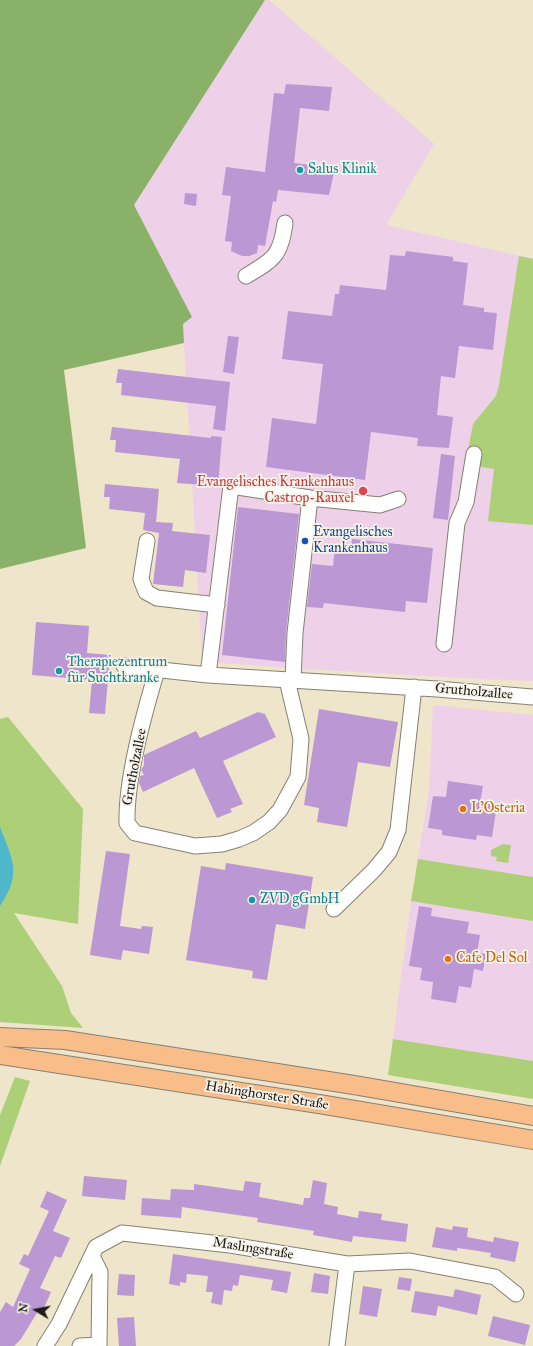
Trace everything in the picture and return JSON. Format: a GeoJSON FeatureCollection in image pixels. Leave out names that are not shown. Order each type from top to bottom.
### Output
{"type":"FeatureCollection","features":[{"type":"Feature","properties":{"kind":"main road","name":"Habinghorster Straße"},"geometry":{"type":"LineString","coordinates":[[0,1037],[65,1040],[354,1085],[533,1116]]}},
{"type":"Feature","properties":{"kind":"main road","name":"Habinghorster Straße"},"geometry":{"type":"LineString","coordinates":[[0,1055],[319,1104],[533,1140]]}},
{"type":"Feature","properties":{"kind":"street"},"geometry":{"type":"LineString","coordinates":[[246,276],[275,255],[282,243],[285,223]]}},
{"type":"Feature","properties":{"kind":"street"},"geometry":{"type":"LineString","coordinates":[[444,644],[457,523],[466,502],[474,454]]}},
{"type":"Feature","properties":{"kind":"street"},"geometry":{"type":"LineString","coordinates":[[208,675],[231,486],[310,498],[380,504],[398,499]]}},
{"type":"Feature","properties":{"kind":"street"},"geometry":{"type":"LineString","coordinates":[[290,680],[310,498]]}},
{"type":"Feature","properties":{"kind":"street"},"geometry":{"type":"LineString","coordinates":[[147,541],[141,579],[146,592],[157,598],[217,605]]}},
{"type":"Feature","properties":{"kind":"street","name":"Grutholzallee"},"geometry":{"type":"LineString","coordinates":[[124,666],[208,675],[414,687],[533,698]]}},
{"type":"Feature","properties":{"kind":"street","name":"Grutholzallee"},"geometry":{"type":"LineString","coordinates":[[157,670],[138,745],[126,804],[126,823],[135,833],[195,846],[222,844],[253,833],[280,810],[290,794],[298,777],[301,740],[290,680]]}},
{"type":"Feature","properties":{"kind":"street"},"geometry":{"type":"LineString","coordinates":[[334,909],[374,870],[389,852],[398,830],[414,687]]}},
{"type":"Feature","properties":{"kind":"street","name":"Maslingstraße"},"geometry":{"type":"LineString","coordinates":[[46,1346],[59,1324],[96,1246],[122,1233],[230,1245],[347,1264],[407,1261],[467,1271],[496,1278],[516,1294]]}},
{"type":"Feature","properties":{"kind":"street"},"geometry":{"type":"LineString","coordinates":[[80,1346],[99,1345],[100,1272],[92,1256]]}},
{"type":"Feature","properties":{"kind":"street"},"geometry":{"type":"LineString","coordinates":[[337,1346],[347,1264]]}},
{"type":"Feature","properties":{"kind":"shaded area","name":"Evangelisches Krankenhaus Castrop-Rauxel"},"geometry":{"type":"Polygon","coordinates":[[[265,0],[269,0],[434,144],[386,225],[533,259],[533,681],[305,669],[220,663],[202,659],[183,324],[192,317],[134,205],[265,0]]]}},
{"type":"Feature","properties":{"kind":"shaded area"},"geometry":{"type":"Polygon","coordinates":[[[433,705],[533,715],[533,877],[418,859],[429,791],[433,705]]]}},
{"type":"Feature","properties":{"kind":"shaded area"},"geometry":{"type":"Polygon","coordinates":[[[411,901],[533,920],[533,1061],[393,1039],[411,901]]]}},
{"type":"Feature","properties":{"kind":"green space"},"geometry":{"type":"Polygon","coordinates":[[[0,0],[265,0],[134,205],[192,317],[183,324],[184,343],[64,370],[86,548],[0,569],[0,0]]]}},
{"type":"Feature","properties":{"kind":"green space"},"geometry":{"type":"Polygon","coordinates":[[[519,256],[533,259],[533,525],[488,521],[494,469],[477,466],[468,450],[473,424],[496,396],[499,385],[519,256]]]}},
{"type":"Feature","properties":{"kind":"green space"},"geometry":{"type":"Polygon","coordinates":[[[8,717],[83,809],[78,924],[14,913],[62,986],[71,1013],[83,1028],[0,1022],[0,719],[8,717]]]}},
{"type":"Feature","properties":{"kind":"green space"},"geometry":{"type":"Polygon","coordinates":[[[503,844],[511,845],[508,863],[496,861],[497,857],[491,856],[491,850],[503,844]]]}},
{"type":"Feature","properties":{"kind":"green space"},"geometry":{"type":"Polygon","coordinates":[[[418,859],[533,877],[533,921],[411,901],[418,859]]]}},
{"type":"Feature","properties":{"kind":"green space"},"geometry":{"type":"Polygon","coordinates":[[[393,1039],[533,1061],[533,1099],[388,1075],[393,1039]]]}},
{"type":"Feature","properties":{"kind":"green space"},"geometry":{"type":"Polygon","coordinates":[[[15,1077],[30,1081],[0,1166],[0,1115],[15,1077]]]}},
{"type":"Feature","properties":{"kind":"water"},"geometry":{"type":"Polygon","coordinates":[[[0,827],[12,858],[13,875],[7,895],[0,906],[0,827]]]}},
{"type":"Feature","properties":{"kind":"building","name":"Salus Klinik"},"geometry":{"type":"Polygon","coordinates":[[[286,84],[332,87],[329,111],[300,108],[294,163],[335,168],[329,195],[278,190],[276,202],[273,201],[265,246],[258,245],[257,253],[249,256],[242,256],[231,251],[232,242],[225,241],[231,196],[222,195],[226,167],[265,172],[274,93],[284,94],[286,84]]]}},
{"type":"Feature","properties":{"kind":"building"},"geometry":{"type":"Polygon","coordinates":[[[185,193],[197,194],[196,206],[184,204],[185,193]]]}},
{"type":"Feature","properties":{"kind":"building"},"geometry":{"type":"Polygon","coordinates":[[[406,251],[453,257],[453,261],[468,263],[463,305],[484,308],[484,312],[497,313],[493,350],[459,346],[455,378],[441,376],[437,415],[453,417],[449,448],[417,446],[418,438],[371,432],[365,480],[266,467],[272,418],[316,424],[323,364],[282,359],[288,311],[332,316],[335,294],[339,294],[340,285],[386,290],[390,255],[405,256],[406,251]]]}},
{"type":"Feature","properties":{"kind":"building"},"geometry":{"type":"Polygon","coordinates":[[[228,336],[239,337],[234,374],[223,372],[228,336]]]}},
{"type":"Feature","properties":{"kind":"building"},"geometry":{"type":"Polygon","coordinates":[[[118,369],[230,382],[225,431],[213,429],[216,406],[121,395],[122,383],[116,383],[118,369]]]}},
{"type":"Feature","properties":{"kind":"building"},"geometry":{"type":"Polygon","coordinates":[[[112,427],[211,438],[211,436],[222,437],[218,486],[177,483],[180,459],[115,452],[116,440],[110,440],[112,427]]]}},
{"type":"Feature","properties":{"kind":"building"},"geometry":{"type":"Polygon","coordinates":[[[441,454],[455,456],[448,520],[433,518],[441,454]]]}},
{"type":"Feature","properties":{"kind":"building"},"geometry":{"type":"Polygon","coordinates":[[[105,484],[159,489],[156,522],[173,523],[172,531],[210,535],[206,573],[185,570],[183,587],[153,584],[159,533],[143,530],[145,513],[109,509],[110,497],[104,497],[105,484]]]}},
{"type":"Feature","properties":{"kind":"building"},"geometry":{"type":"Polygon","coordinates":[[[238,507],[299,514],[286,632],[285,662],[222,655],[238,507]]]}},
{"type":"Feature","properties":{"kind":"building"},"geometry":{"type":"Polygon","coordinates":[[[352,539],[433,548],[427,603],[406,601],[405,612],[324,603],[323,608],[307,607],[312,564],[333,566],[335,548],[351,550],[352,539]]]}},
{"type":"Feature","properties":{"kind":"building","name":"Therapiezentrum für Suchtkranke"},"geometry":{"type":"Polygon","coordinates":[[[36,622],[89,626],[87,653],[110,655],[105,714],[89,713],[92,680],[32,675],[36,622]]]}},
{"type":"Feature","properties":{"kind":"building"},"geometry":{"type":"Polygon","coordinates":[[[319,709],[398,722],[390,767],[358,762],[347,827],[317,822],[319,808],[304,805],[319,709]]]}},
{"type":"Feature","properties":{"kind":"building"},"geometry":{"type":"Polygon","coordinates":[[[258,712],[265,714],[276,737],[223,761],[243,804],[230,809],[232,812],[217,818],[194,768],[143,792],[139,783],[140,776],[144,775],[141,770],[144,765],[144,755],[196,731],[200,738],[258,712]]]}},
{"type":"Feature","properties":{"kind":"building","name":"L'Osteria"},"geometry":{"type":"Polygon","coordinates":[[[448,781],[483,786],[480,802],[497,805],[492,837],[477,835],[476,840],[442,835],[442,830],[428,828],[433,796],[446,797],[448,781]]]}},
{"type":"Feature","properties":{"kind":"building"},"geometry":{"type":"Polygon","coordinates":[[[106,851],[130,854],[120,926],[141,929],[142,926],[153,927],[149,954],[123,950],[121,960],[90,955],[106,851]]]}},
{"type":"Feature","properties":{"kind":"building","name":"ZVD gGmbH"},"geometry":{"type":"Polygon","coordinates":[[[226,863],[313,877],[305,929],[276,924],[267,980],[252,978],[253,971],[186,960],[201,866],[225,870],[226,863]]]}},
{"type":"Feature","properties":{"kind":"building","name":"Cafe Del Sol"},"geometry":{"type":"Polygon","coordinates":[[[419,906],[432,908],[431,916],[469,922],[467,933],[480,935],[477,953],[486,954],[483,971],[474,969],[471,988],[459,986],[456,1003],[431,999],[433,982],[420,980],[422,968],[409,966],[419,906]]]}},
{"type":"Feature","properties":{"kind":"building"},"geometry":{"type":"Polygon","coordinates":[[[84,1176],[127,1180],[125,1200],[82,1196],[84,1176]]]}},
{"type":"Feature","properties":{"kind":"building"},"geometry":{"type":"Polygon","coordinates":[[[313,1180],[327,1183],[324,1204],[338,1207],[337,1214],[358,1218],[359,1211],[382,1214],[381,1220],[408,1224],[406,1242],[353,1236],[352,1242],[313,1235],[314,1231],[257,1222],[258,1218],[182,1207],[181,1218],[141,1215],[142,1198],[170,1200],[171,1189],[194,1190],[194,1184],[243,1191],[245,1181],[261,1183],[259,1197],[303,1205],[304,1198],[310,1198],[313,1180]]]}},
{"type":"Feature","properties":{"kind":"building"},"geometry":{"type":"Polygon","coordinates":[[[47,1191],[67,1200],[53,1231],[70,1238],[61,1258],[55,1256],[40,1288],[51,1292],[43,1310],[40,1308],[21,1339],[14,1346],[0,1346],[0,1312],[6,1302],[13,1307],[30,1269],[19,1264],[24,1254],[28,1256],[49,1211],[40,1207],[47,1191]]]}},
{"type":"Feature","properties":{"kind":"building"},"geometry":{"type":"Polygon","coordinates":[[[453,1226],[468,1228],[467,1237],[493,1242],[494,1237],[519,1242],[515,1262],[490,1257],[491,1253],[457,1248],[457,1251],[432,1247],[436,1227],[452,1230],[453,1226]]]}},
{"type":"Feature","properties":{"kind":"building"},"geometry":{"type":"Polygon","coordinates":[[[173,1254],[291,1272],[287,1293],[271,1290],[273,1280],[240,1275],[238,1286],[233,1285],[232,1291],[224,1290],[222,1305],[211,1303],[213,1292],[206,1292],[208,1276],[187,1274],[186,1283],[180,1282],[180,1286],[169,1284],[173,1254]]]}},
{"type":"Feature","properties":{"kind":"building"},"geometry":{"type":"Polygon","coordinates":[[[314,1273],[330,1276],[328,1294],[311,1292],[314,1273]]]}},
{"type":"Feature","properties":{"kind":"building"},"geometry":{"type":"Polygon","coordinates":[[[119,1274],[135,1275],[134,1296],[117,1295],[119,1274]]]}},
{"type":"Feature","properties":{"kind":"building"},"geometry":{"type":"Polygon","coordinates":[[[399,1277],[412,1279],[410,1291],[397,1289],[399,1277]]]}},
{"type":"Feature","properties":{"kind":"building"},"geometry":{"type":"Polygon","coordinates":[[[363,1286],[382,1289],[377,1317],[359,1314],[363,1286]]]}},
{"type":"Feature","properties":{"kind":"building"},"geometry":{"type":"Polygon","coordinates":[[[455,1289],[481,1295],[477,1315],[438,1306],[436,1316],[411,1312],[415,1291],[453,1297],[455,1289]]]}},
{"type":"Feature","properties":{"kind":"building"},"geometry":{"type":"Polygon","coordinates":[[[493,1316],[530,1325],[525,1345],[488,1336],[493,1316]]]}},
{"type":"Feature","properties":{"kind":"building"},"geometry":{"type":"Polygon","coordinates":[[[134,1317],[136,1346],[119,1346],[117,1318],[134,1317]]]}},
{"type":"Feature","properties":{"kind":"place","name":"Salus Klinik"},"geometry":{"type":"Point","coordinates":[300,170]}},
{"type":"Feature","properties":{"kind":"place","name":"Evangelisches Krankenhaus Castrop-Rauxel"},"geometry":{"type":"Point","coordinates":[363,491]}},
{"type":"Feature","properties":{"kind":"place","name":"Evangelisches Krankenhaus"},"geometry":{"type":"Point","coordinates":[305,541]}},
{"type":"Feature","properties":{"kind":"place","name":"Therapiezentrum für Suchtkranke"},"geometry":{"type":"Point","coordinates":[59,671]}},
{"type":"Feature","properties":{"kind":"place","name":"L'Osteria"},"geometry":{"type":"Point","coordinates":[463,809]}},
{"type":"Feature","properties":{"kind":"place","name":"ZVD gGmbH"},"geometry":{"type":"Point","coordinates":[252,900]}},
{"type":"Feature","properties":{"kind":"place","name":"Cafe Del Sol"},"geometry":{"type":"Point","coordinates":[448,959]}}]}
